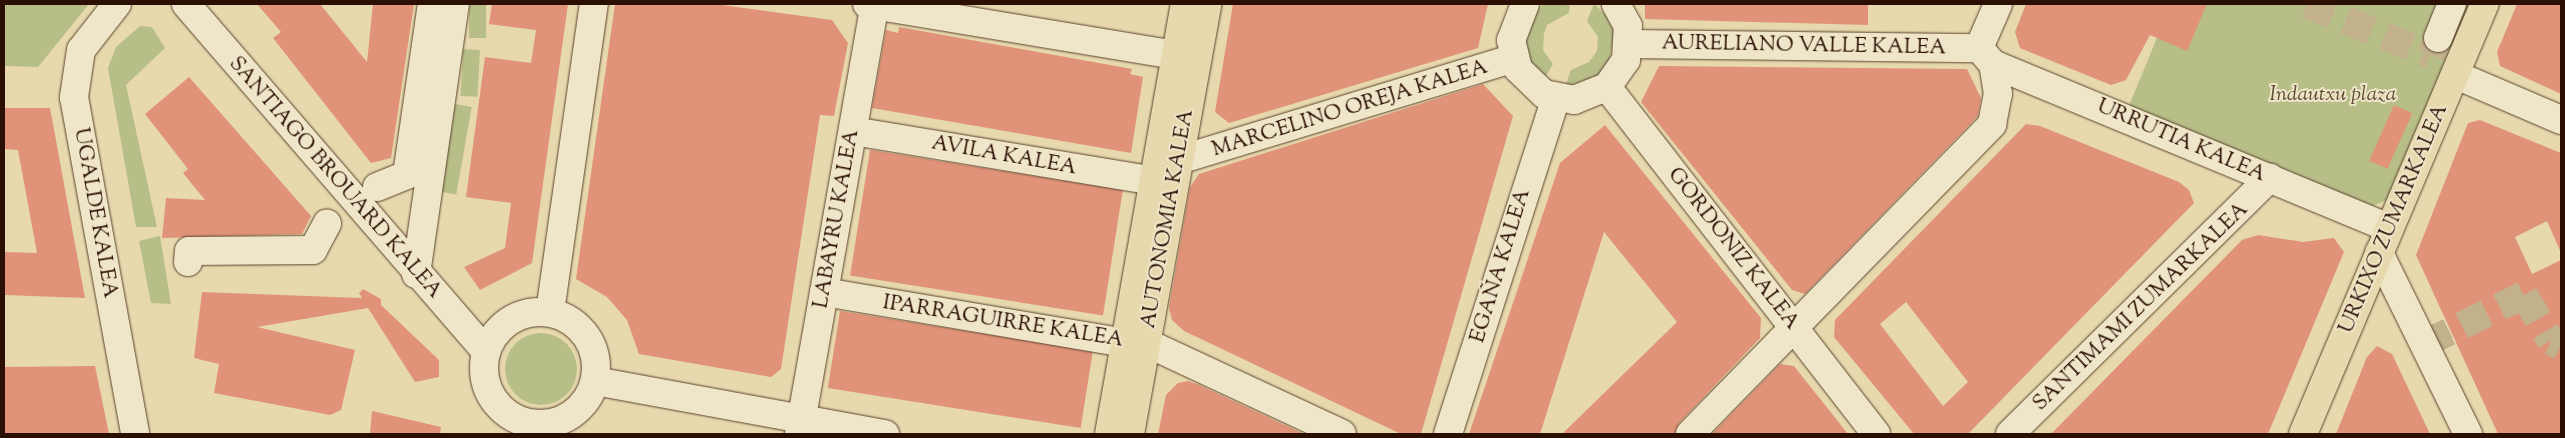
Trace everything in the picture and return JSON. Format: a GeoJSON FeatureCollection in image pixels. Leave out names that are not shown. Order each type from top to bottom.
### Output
{"type":"FeatureCollection","features":[{"type":"Feature","properties":{"kind":"main road","name":"AUTONOMIA KALEA"},"geometry":{"type":"LineString","coordinates":[[1130,434],[1136,343],[1163,169],[1176,55],[1185,4]]}},
{"type":"Feature","properties":{"kind":"main road","name":"AUTONOMIA KALEA"},"geometry":{"type":"LineString","coordinates":[[1163,169],[1207,4]]}},
{"type":"Feature","properties":{"kind":"main road","name":"URKIXO ZUMARKALEA"},"geometry":{"type":"LineString","coordinates":[[2303,434],[2486,4]]}},
{"type":"Feature","properties":{"kind":"main road","name":"AUTONOMIA KALEA"},"geometry":{"type":"LineString","coordinates":[[1109,434],[1136,343]]}},
{"type":"Feature","properties":{"kind":"street","name":"UGALDE KALEA"},"geometry":{"type":"LineString","coordinates":[[117,4],[81,50],[74,97],[135,434]]}},
{"type":"Feature","properties":{"kind":"street","name":"SANTIAGO BROUARD KALEA"},"geometry":{"type":"LineString","coordinates":[[186,4],[416,274],[486,351]]}},
{"type":"Feature","properties":{"kind":"street"},"geometry":{"type":"LineString","coordinates":[[377,186],[407,175],[432,4]]}},
{"type":"Feature","properties":{"kind":"street"},"geometry":{"type":"LineString","coordinates":[[416,274],[455,4]]}},
{"type":"Feature","properties":{"kind":"street"},"geometry":{"type":"LineString","coordinates":[[550,312],[594,4]]}},
{"type":"Feature","properties":{"kind":"street"},"geometry":{"type":"LineString","coordinates":[[872,4],[1176,55]]}},
{"type":"Feature","properties":{"kind":"street","name":"LABAYRU KALEA"},"geometry":{"type":"LineString","coordinates":[[799,427],[854,131],[872,4]]}},
{"type":"Feature","properties":{"kind":"street"},"geometry":{"type":"LineString","coordinates":[[1525,4],[1514,23],[1514,58],[1534,88],[1556,98],[1592,96],[1607,87],[1619,75],[1630,44],[1628,26],[1616,4]]}},
{"type":"Feature","properties":{"kind":"street"},"geometry":{"type":"LineString","coordinates":[[1690,434],[1992,124],[1998,94],[1986,56],[1998,4]]}},
{"type":"Feature","properties":{"kind":"street"},"geometry":{"type":"LineString","coordinates":[[2438,38],[2452,4]]}},
{"type":"Feature","properties":{"kind":"street","name":"AURELIANO VALLE KALEA"},"geometry":{"type":"LineString","coordinates":[[1630,44],[1986,56]]}},
{"type":"Feature","properties":{"kind":"street","name":"URRUTIA KALEA"},"geometry":{"type":"LineString","coordinates":[[1986,56],[2270,178],[2384,241]]}},
{"type":"Feature","properties":{"kind":"street","name":"MARCELINO OREJA KALEA"},"geometry":{"type":"LineString","coordinates":[[1163,169],[1514,58]]}},
{"type":"Feature","properties":{"kind":"street"},"geometry":{"type":"LineString","coordinates":[[2456,75],[2561,120]]}},
{"type":"Feature","properties":{"kind":"street","name":"GORDONIZ KALEA"},"geometry":{"type":"LineString","coordinates":[[1607,87],[1796,326],[1804,346],[1876,434]]}},
{"type":"Feature","properties":{"kind":"street","name":"EGAÑA KALEA"},"geometry":{"type":"LineString","coordinates":[[1448,434],[1556,98]]}},
{"type":"Feature","properties":{"kind":"street","name":"AVILA KALEA"},"geometry":{"type":"LineString","coordinates":[[854,131],[1163,169]]}},
{"type":"Feature","properties":{"kind":"street","name":"SANTIMAMI ZUMARKALEA"},"geometry":{"type":"LineString","coordinates":[[2010,434],[2270,178]]}},
{"type":"Feature","properties":{"kind":"street"},"geometry":{"type":"LineString","coordinates":[[188,262],[190,251],[313,250],[327,224]]}},
{"type":"Feature","properties":{"kind":"street"},"geometry":{"type":"LineString","coordinates":[[2384,241],[2468,434]]}},
{"type":"Feature","properties":{"kind":"street","name":"IPARRAGUIRRE KALEA"},"geometry":{"type":"LineString","coordinates":[[824,292],[1136,343],[1342,434]]}},
{"type":"Feature","properties":{"kind":"street"},"geometry":{"type":"LineString","coordinates":[[534,311],[550,312],[574,324],[592,345],[595,381],[579,409],[558,421],[534,429],[504,412],[492,400],[483,368],[486,351],[492,336],[511,320],[534,311]]}},
{"type":"Feature","properties":{"kind":"street"},"geometry":{"type":"LineString","coordinates":[[595,381],[799,427],[885,434]]}},
{"type":"Feature","properties":{"kind":"green space"},"geometry":{"type":"Polygon","coordinates":[[[4,4],[89,4],[38,67],[4,66],[4,4]]]}},
{"type":"Feature","properties":{"kind":"green space"},"geometry":{"type":"Polygon","coordinates":[[[469,4],[486,4],[486,38],[469,38],[469,4]]]}},
{"type":"Feature","properties":{"kind":"green space"},"geometry":{"type":"Polygon","coordinates":[[[1544,4],[1570,4],[1569,13],[1547,25],[1544,34],[1543,50],[1553,64],[1544,79],[1530,62],[1524,41],[1532,15],[1544,4]]]}},
{"type":"Feature","properties":{"kind":"green space"},"geometry":{"type":"Polygon","coordinates":[[[1594,4],[1607,16],[1614,33],[1610,59],[1600,75],[1565,87],[1571,70],[1589,62],[1597,51],[1598,37],[1587,21],[1594,4]]]}},
{"type":"Feature","properties":{"kind":"green space","name":"Indautxu plaza"},"geometry":{"type":"Polygon","coordinates":[[[2171,4],[2473,4],[2389,199],[2370,207],[2128,108],[2171,4]]]}},
{"type":"Feature","properties":{"kind":"green space"},"geometry":{"type":"Polygon","coordinates":[[[140,26],[152,27],[165,48],[126,85],[157,227],[136,227],[108,68],[116,47],[140,26]]]}},
{"type":"Feature","properties":{"kind":"green space"},"geometry":{"type":"Polygon","coordinates":[[[463,49],[480,50],[478,97],[461,96],[463,49]]]}},
{"type":"Feature","properties":{"kind":"green space"},"geometry":{"type":"Polygon","coordinates":[[[455,104],[472,107],[456,195],[440,192],[455,104]]]}},
{"type":"Feature","properties":{"kind":"green space"},"geometry":{"type":"Polygon","coordinates":[[[160,236],[171,304],[151,303],[139,241],[160,236]]]}},
{"type":"Feature","properties":{"kind":"green space"},"geometry":{"type":"Polygon","coordinates":[[[541,333],[561,339],[571,349],[577,369],[571,389],[561,399],[541,405],[521,399],[511,389],[505,369],[511,349],[521,339],[541,333]]]}},
{"type":"Feature","properties":{"kind":"building"},"geometry":{"type":"Polygon","coordinates":[[[257,4],[320,4],[367,62],[373,4],[414,4],[391,158],[371,163],[273,38],[281,32],[257,4]]]}},
{"type":"Feature","properties":{"kind":"building"},"geometry":{"type":"Polygon","coordinates":[[[492,4],[568,4],[532,263],[480,290],[464,267],[505,248],[511,203],[466,197],[485,57],[531,63],[536,30],[489,24],[492,4]]]}},
{"type":"Feature","properties":{"kind":"building"},"geometry":{"type":"Polygon","coordinates":[[[615,4],[715,4],[832,20],[848,43],[834,116],[820,115],[781,369],[771,377],[639,354],[627,320],[607,297],[576,279],[615,4]]]}},
{"type":"Feature","properties":{"kind":"building"},"geometry":{"type":"Polygon","coordinates":[[[1233,4],[1488,4],[1478,48],[1229,123],[1215,112],[1233,4]]]}},
{"type":"Feature","properties":{"kind":"building"},"geometry":{"type":"Polygon","coordinates":[[[1645,4],[1868,4],[1868,25],[1645,19],[1645,4]]]}},
{"type":"Feature","properties":{"kind":"building"},"geometry":{"type":"Polygon","coordinates":[[[2026,4],[2207,4],[2187,51],[2150,35],[2126,80],[2111,85],[2020,48],[2015,32],[2026,4]]]}},
{"type":"Feature","properties":{"kind":"building"},"geometry":{"type":"Polygon","coordinates":[[[2517,4],[2561,4],[2561,94],[2500,66],[2497,52],[2517,4]]]}},
{"type":"Feature","properties":{"kind":"building"},"geometry":{"type":"Polygon","coordinates":[[[899,27],[1132,69],[1130,74],[1143,77],[1131,153],[872,108],[886,30],[898,33],[899,27]]]}},
{"type":"Feature","properties":{"kind":"building"},"geometry":{"type":"Polygon","coordinates":[[[1659,66],[1967,69],[1981,98],[1978,116],[1805,294],[1792,290],[1641,102],[1659,66]]]}},
{"type":"Feature","properties":{"kind":"building"},"geometry":{"type":"Polygon","coordinates":[[[189,77],[311,216],[302,234],[162,238],[166,198],[205,200],[183,173],[188,169],[145,114],[189,77]]]}},
{"type":"Feature","properties":{"kind":"building"},"geometry":{"type":"Polygon","coordinates":[[[1483,84],[1513,116],[1421,434],[1401,434],[1184,331],[1172,320],[1169,308],[1190,187],[1199,174],[1483,84]]]}},
{"type":"Feature","properties":{"kind":"building"},"geometry":{"type":"Polygon","coordinates":[[[2394,105],[2412,113],[2387,169],[2369,161],[2394,105]]]}},
{"type":"Feature","properties":{"kind":"building"},"geometry":{"type":"Polygon","coordinates":[[[4,108],[50,108],[85,298],[4,295],[4,252],[37,253],[18,150],[4,149],[4,108]]]}},
{"type":"Feature","properties":{"kind":"building"},"geometry":{"type":"Polygon","coordinates":[[[2480,120],[2561,153],[2561,253],[2547,221],[2515,237],[2532,274],[2561,260],[2561,434],[2498,434],[2416,255],[2468,123],[2480,120]]]}},
{"type":"Feature","properties":{"kind":"building"},"geometry":{"type":"Polygon","coordinates":[[[2026,124],[2040,126],[2179,182],[2189,190],[2194,203],[1968,434],[1914,434],[1834,337],[1835,320],[2026,124]],[[1906,302],[1880,324],[1943,406],[1968,382],[1906,302]]]}},
{"type":"Feature","properties":{"kind":"building"},"geometry":{"type":"Polygon","coordinates":[[[1605,125],[1761,318],[1760,338],[1679,423],[1675,434],[1562,434],[1677,322],[1604,232],[1540,434],[1469,434],[1560,163],[1605,125]]]}},
{"type":"Feature","properties":{"kind":"building"},"geometry":{"type":"Polygon","coordinates":[[[870,150],[1123,190],[1103,315],[850,275],[870,150]]]}},
{"type":"Feature","properties":{"kind":"building"},"geometry":{"type":"Polygon","coordinates":[[[2258,235],[2303,242],[2334,238],[2344,252],[2268,434],[2051,434],[2242,240],[2258,235]]]}},
{"type":"Feature","properties":{"kind":"building"},"geometry":{"type":"Polygon","coordinates":[[[363,289],[381,299],[381,305],[439,360],[439,377],[415,382],[368,308],[257,327],[355,350],[341,410],[330,415],[214,393],[219,364],[194,358],[202,292],[362,298],[359,293],[363,289]]]}},
{"type":"Feature","properties":{"kind":"building"},"geometry":{"type":"Polygon","coordinates":[[[840,311],[1093,351],[1081,428],[828,388],[840,311]]]}},
{"type":"Feature","properties":{"kind":"building"},"geometry":{"type":"Polygon","coordinates":[[[2377,346],[2392,354],[2430,434],[2336,434],[2367,357],[2377,346]]]}},
{"type":"Feature","properties":{"kind":"building"},"geometry":{"type":"Polygon","coordinates":[[[1780,364],[1794,366],[1848,434],[1712,434],[1780,364]]]}},
{"type":"Feature","properties":{"kind":"building"},"geometry":{"type":"Polygon","coordinates":[[[95,366],[109,434],[4,434],[4,367],[95,366]]]}},
{"type":"Feature","properties":{"kind":"building"},"geometry":{"type":"Polygon","coordinates":[[[1188,381],[1304,434],[1158,434],[1166,395],[1178,383],[1188,381]]]}},
{"type":"Feature","properties":{"kind":"building"},"geometry":{"type":"Polygon","coordinates":[[[372,411],[441,427],[440,434],[370,434],[372,411]]]}},
{"type":"Feature","properties":{"kind":"tunnel"},"geometry":{"type":"LineString","coordinates":[[2307,4],[2431,55],[2438,38]]}},
{"type":"Feature","properties":{"kind":"tunnel"},"geometry":{"type":"LineString","coordinates":[[2424,344],[2524,295],[2551,341],[2561,346]]}}]}
